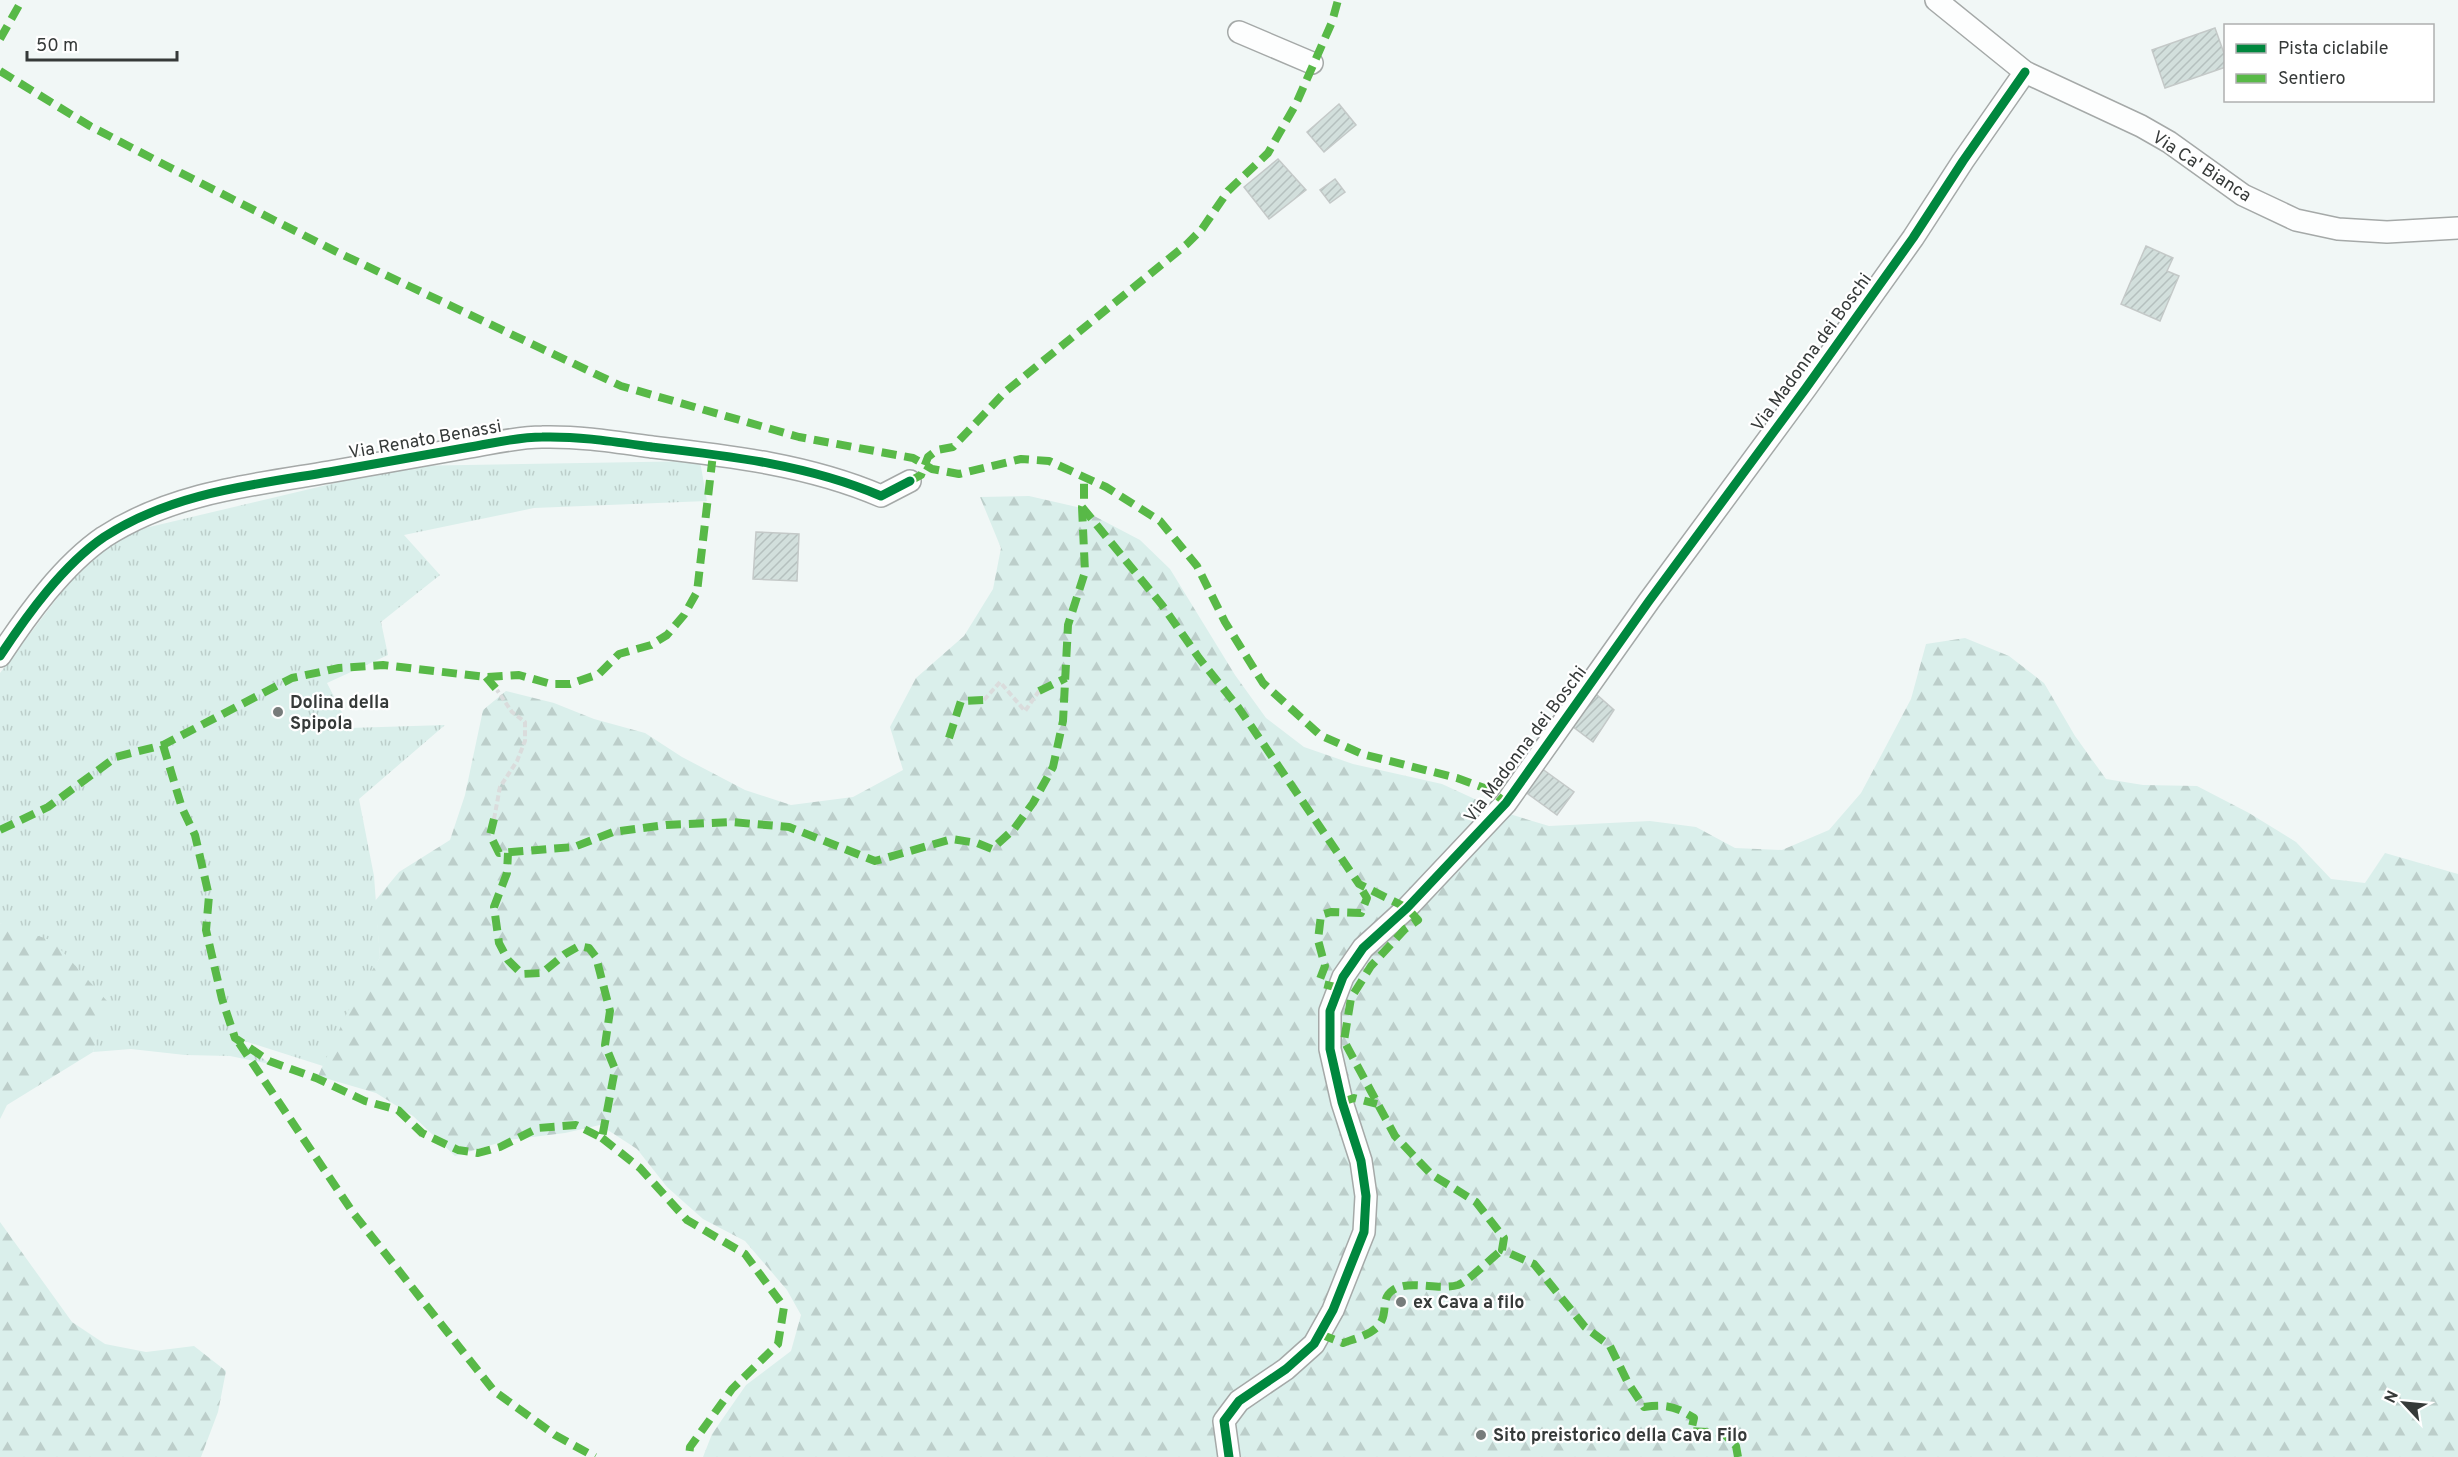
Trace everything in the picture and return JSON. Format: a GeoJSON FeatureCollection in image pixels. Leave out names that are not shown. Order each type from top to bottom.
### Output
{"type":"FeatureCollection","features":[{"type":"Feature","properties":{"kind":"street","name":"Via Ca' Bianca"},"geometry":{"type":"LineString","coordinates":[[1936,0],[2025,72],[2141,126],[2169,142],[2243,195],[2296,220],[2338,229],[2387,231],[2458,228]]}},
{"type":"Feature","properties":{"kind":"street"},"geometry":{"type":"LineString","coordinates":[[1239,33],[1312,63]]}},
{"type":"Feature","properties":{"kind":"street","name":"Via Madonna dei Boschi"},"geometry":{"type":"LineString","coordinates":[[1229,1457],[1224,1421],[1239,1401],[1286,1369],[1314,1344],[1333,1310],[1364,1232],[1366,1196],[1361,1161],[1342,1102],[1330,1049],[1330,1011],[1343,977],[1363,948],[1407,908],[1506,803],[1649,602],[1840,341],[2025,72]]}},
{"type":"Feature","properties":{"kind":"street","name":"Via Renato Benassi"},"geometry":{"type":"LineString","coordinates":[[0,656],[21,624],[58,578],[103,538],[152,512],[171,505],[199,495],[250,484],[395,461],[428,453],[541,437],[583,438],[783,465],[853,484],[881,496],[910,481]]}},
{"type":"Feature","properties":{"kind":"path"},"geometry":{"type":"LineString","coordinates":[[984,700],[1000,682],[1025,711],[1039,692]]}},
{"type":"Feature","properties":{"kind":"path"},"geometry":{"type":"LineString","coordinates":[[494,819],[500,787],[518,761],[525,741],[525,722],[512,712],[497,690]]}},
{"type":"Feature","properties":{"kind":"green space"},"geometry":{"type":"Polygon","coordinates":[[[700,461],[707,501],[534,508],[404,535],[440,575],[381,622],[388,655],[327,683],[350,728],[445,725],[359,799],[374,876],[380,957],[323,1066],[238,1039],[270,1064],[230,1056],[185,1055],[131,1049],[93,1052],[106,1000],[0,923],[0,673],[103,538],[407,466],[700,461]]]}},
{"type":"Feature","properties":{"kind":"green space"},"geometry":{"type":"Polygon","coordinates":[[[1029,496],[1077,507],[1140,540],[1170,569],[1235,675],[1266,718],[1304,747],[1353,764],[1442,784],[1503,812],[1549,826],[1650,821],[1696,827],[1735,848],[1782,850],[1829,830],[1861,793],[1911,699],[1926,644],[1965,638],[2009,656],[2044,683],[2075,736],[2106,779],[2143,785],[2197,786],[2249,813],[2296,842],[2331,879],[2365,883],[2385,853],[2458,874],[2458,1457],[703,1457],[712,1434],[746,1385],[791,1351],[801,1315],[787,1290],[745,1241],[703,1219],[667,1187],[637,1149],[600,1125],[565,1133],[508,1140],[455,1156],[413,1116],[376,1093],[318,1076],[347,1013],[380,957],[375,901],[399,872],[450,840],[465,795],[483,710],[506,691],[554,703],[594,719],[645,733],[682,757],[745,790],[791,805],[853,797],[903,770],[890,727],[916,678],[964,636],[993,589],[1001,548],[980,497],[1029,496]]]}},
{"type":"Feature","properties":{"kind":"green space"},"geometry":{"type":"Polygon","coordinates":[[[0,923],[53,941],[107,1001],[93,1052],[7,1105],[0,1119],[0,923]]]}},
{"type":"Feature","properties":{"kind":"green space"},"geometry":{"type":"Polygon","coordinates":[[[0,1222],[72,1322],[105,1344],[146,1352],[194,1346],[226,1371],[218,1412],[201,1457],[0,1457],[0,1222]]]}},
{"type":"Feature","properties":{"kind":"building"},"geometry":{"type":"Polygon","coordinates":[[[2215,28],[2224,53],[2224,68],[2165,88],[2152,50],[2215,28]]]}},
{"type":"Feature","properties":{"kind":"building"},"geometry":{"type":"Polygon","coordinates":[[[1339,104],[1356,125],[1324,152],[1307,132],[1339,104]]]}},
{"type":"Feature","properties":{"kind":"building"},"geometry":{"type":"Polygon","coordinates":[[[1278,159],[1306,190],[1269,219],[1244,187],[1278,159]]]}},
{"type":"Feature","properties":{"kind":"building"},"geometry":{"type":"Polygon","coordinates":[[[1335,179],[1345,192],[1330,203],[1320,190],[1335,179]]]}},
{"type":"Feature","properties":{"kind":"building"},"geometry":{"type":"Polygon","coordinates":[[[2146,246],[2173,258],[2167,271],[2179,276],[2160,321],[2121,304],[2146,246]]]}},
{"type":"Feature","properties":{"kind":"building"},"geometry":{"type":"Polygon","coordinates":[[[756,532],[799,534],[797,581],[753,579],[756,532]]]}},
{"type":"Feature","properties":{"kind":"building"},"geometry":{"type":"Polygon","coordinates":[[[1596,694],[1614,710],[1593,742],[1572,726],[1596,694]]]}},
{"type":"Feature","properties":{"kind":"building"},"geometry":{"type":"Polygon","coordinates":[[[1541,768],[1574,792],[1557,815],[1524,791],[1541,768]]]}},
{"type":"Feature","properties":{"kind":"marked path"},"geometry":{"type":"LineString","coordinates":[[0,39],[22,0]]}},
{"type":"Feature","properties":{"kind":"marked path"},"geometry":{"type":"LineString","coordinates":[[910,481],[921,475],[928,457],[937,450],[953,447],[1005,392],[1187,244],[1202,229],[1228,191],[1268,153],[1296,104],[1332,22],[1338,0]]}},
{"type":"Feature","properties":{"kind":"marked path"},"geometry":{"type":"LineString","coordinates":[[0,71],[90,126],[165,165],[339,253],[621,386],[799,437],[913,458],[932,469],[959,474],[1021,459],[1049,461],[1106,487],[1160,521],[1197,566],[1225,622],[1263,683],[1320,735],[1362,754],[1457,778],[1490,790],[1506,803]]}},
{"type":"Feature","properties":{"kind":"marked path"},"geometry":{"type":"LineString","coordinates":[[0,830],[48,807],[116,757],[163,745],[292,678],[339,668],[383,665],[486,677],[519,675],[551,684],[570,684],[599,674],[619,654],[651,645],[667,635],[684,615],[697,592],[713,454]]}},
{"type":"Feature","properties":{"kind":"marked path"},"geometry":{"type":"LineString","coordinates":[[494,819],[490,835],[499,853],[574,847],[613,832],[666,825],[731,822],[789,827],[875,861],[952,839],[977,843],[992,849],[1014,829],[1033,803],[1053,767],[1063,721],[1068,625],[1085,572],[1082,507],[1084,478]]}},
{"type":"Feature","properties":{"kind":"marked path"},"geometry":{"type":"LineString","coordinates":[[1082,507],[1162,605],[1199,658],[1238,707],[1359,884],[1407,908],[1418,920],[1405,929],[1371,966],[1351,998],[1344,1041],[1395,1136],[1431,1174],[1476,1202],[1504,1238],[1502,1250],[1534,1264],[1585,1327],[1610,1346],[1628,1383],[1644,1407],[1676,1408],[1694,1418],[1691,1431],[1723,1433],[1736,1446],[1738,1457]]}},
{"type":"Feature","properties":{"kind":"marked path"},"geometry":{"type":"LineString","coordinates":[[486,677],[497,690]]}},
{"type":"Feature","properties":{"kind":"marked path"},"geometry":{"type":"LineString","coordinates":[[1039,691],[1066,678]]}},
{"type":"Feature","properties":{"kind":"marked path"},"geometry":{"type":"LineString","coordinates":[[949,738],[961,701],[984,700]]}},
{"type":"Feature","properties":{"kind":"marked path"},"geometry":{"type":"LineString","coordinates":[[163,745],[182,808],[195,835],[209,896],[206,930],[222,999],[235,1038],[269,1061],[316,1078],[365,1101],[398,1110],[422,1133],[458,1150],[478,1153],[500,1147],[538,1128],[576,1125],[602,1138],[615,1069],[605,1045],[610,1011],[596,957],[589,948],[579,946],[542,973],[522,974],[508,960],[499,943],[494,907],[507,873],[508,853]]}},
{"type":"Feature","properties":{"kind":"marked path"},"geometry":{"type":"LineString","coordinates":[[1339,988],[1323,984],[1320,979],[1325,966],[1318,940],[1321,915],[1331,912],[1361,913],[1367,898],[1359,885]]}},
{"type":"Feature","properties":{"kind":"marked path"},"geometry":{"type":"LineString","coordinates":[[239,1043],[354,1214],[494,1391],[555,1435],[595,1457]]}},
{"type":"Feature","properties":{"kind":"marked path"},"geometry":{"type":"LineString","coordinates":[[1342,1102],[1354,1098],[1377,1104]]}},
{"type":"Feature","properties":{"kind":"marked path"},"geometry":{"type":"LineString","coordinates":[[602,1138],[640,1168],[687,1220],[745,1254],[784,1307],[778,1344],[732,1389],[690,1447],[689,1457]]}},
{"type":"Feature","properties":{"kind":"marked path"},"geometry":{"type":"LineString","coordinates":[[1320,1334],[1343,1343],[1365,1335],[1379,1325],[1387,1297],[1393,1290],[1408,1285],[1442,1287],[1458,1285],[1502,1250]]}},
{"type":"Feature","properties":{"kind":"cycle path"},"geometry":{"type":"LineString","coordinates":[[1229,1457],[1224,1421],[1239,1401],[1286,1369],[1314,1344],[1333,1310],[1364,1232],[1366,1196],[1361,1161],[1342,1102],[1330,1049],[1330,1011],[1343,977],[1363,948],[1407,908],[1506,803],[1649,601],[1913,238],[2025,72]]}},
{"type":"Feature","properties":{"kind":"cycle path"},"geometry":{"type":"LineString","coordinates":[[0,656],[60,576],[104,537],[157,510],[241,487],[506,440],[542,437],[597,440],[769,463],[854,485],[881,496],[910,481]]}},
{"type":"Feature","properties":{"kind":"place","name":"Dolina della Spipola"},"geometry":{"type":"Point","coordinates":[278,712]}},
{"type":"Feature","properties":{"kind":"place","name":"ex Cava a filo"},"geometry":{"type":"Point","coordinates":[1401,1302]}},
{"type":"Feature","properties":{"kind":"place","name":"Sito preistorico della Cava Filo"},"geometry":{"type":"Point","coordinates":[1481,1435]}}]}
